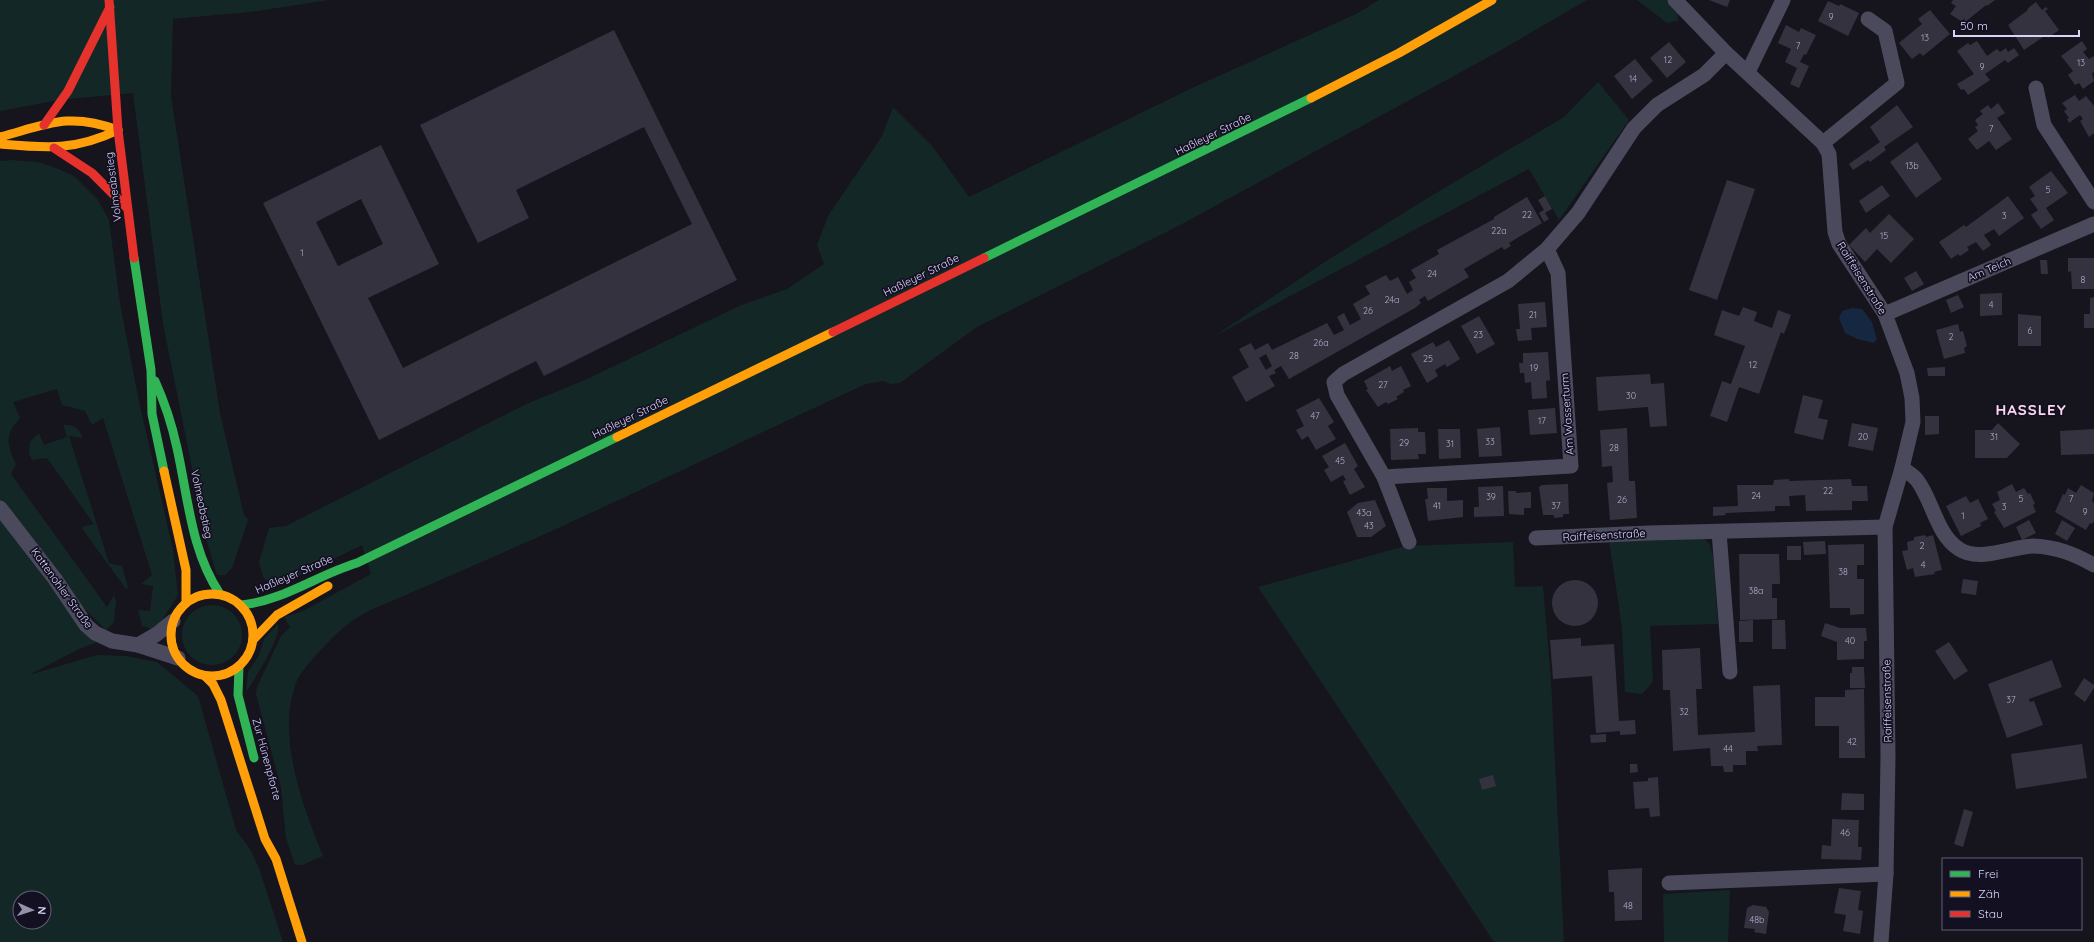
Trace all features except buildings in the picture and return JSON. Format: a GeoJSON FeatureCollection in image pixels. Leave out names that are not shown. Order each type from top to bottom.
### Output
{"type":"FeatureCollection","features":[{"type":"Feature","properties":{"kind":"main road","name":"Haßleyer Straße"},"geometry":{"type":"LineString","coordinates":[[241,605],[252,605],[270,600],[339,567],[357,563],[1265,122],[1399,53],[1492,0]]}},
{"type":"Feature","properties":{"kind":"main road"},"geometry":{"type":"LineString","coordinates":[[44,125],[68,91],[110,4]]}},
{"type":"Feature","properties":{"kind":"main road","name":"Volmeabstieg"},"geometry":{"type":"LineString","coordinates":[[110,4],[118,130],[127,208],[151,370],[152,414],[186,570],[186,603]]}},
{"type":"Feature","properties":{"kind":"main road"},"geometry":{"type":"LineString","coordinates":[[0,137],[44,125],[74,120],[97,123],[118,130]]}},
{"type":"Feature","properties":{"kind":"main road"},"geometry":{"type":"LineString","coordinates":[[0,144],[54,148],[78,146],[98,141],[118,130]]}},
{"type":"Feature","properties":{"kind":"main road"},"geometry":{"type":"LineString","coordinates":[[54,148],[92,174],[127,208]]}},
{"type":"Feature","properties":{"kind":"main road","name":"Volmeabstieg"},"geometry":{"type":"LineString","coordinates":[[151,370],[168,411],[199,550],[212,585],[220,594]]}},
{"type":"Feature","properties":{"kind":"main road","name":"Haßleyer Straße"},"geometry":{"type":"LineString","coordinates":[[253,640],[262,627],[277,614],[342,578],[357,563]]}},
{"type":"Feature","properties":{"kind":"main road"},"geometry":{"type":"LineString","coordinates":[[205,676],[223,674],[239,666],[248,654],[253,640],[251,621],[241,605],[220,594],[208,594],[196,597],[186,603],[178,611],[173,621],[171,640],[178,658],[190,670],[205,676],[212,684],[221,700],[262,831],[276,859],[302,942]]}},
{"type":"Feature","properties":{"kind":"main road","name":"Zur Hünenpforte"},"geometry":{"type":"LineString","coordinates":[[239,666],[238,695],[257,769]]}},
{"type":"Feature","properties":{"kind":"main road"},"geometry":{"type":"LineString","coordinates":[[274,835],[276,859]]}},
{"type":"Feature","properties":{"kind":"street","name":"Raiffeisenstraße"},"geometry":{"type":"LineString","coordinates":[[1675,0],[1726,53],[1823,143],[1828,154],[1835,232],[1839,244],[1885,314],[1907,373],[1912,398],[1914,422],[1885,527],[1888,757],[1886,874],[1881,942]]}},
{"type":"Feature","properties":{"kind":"street"},"geometry":{"type":"LineString","coordinates":[[1748,72],[1783,0]]}},
{"type":"Feature","properties":{"kind":"street"},"geometry":{"type":"LineString","coordinates":[[1823,143],[1898,83],[1885,32],[1868,19]]}},
{"type":"Feature","properties":{"kind":"street"},"geometry":{"type":"LineString","coordinates":[[1409,542],[1384,477],[1336,395],[1334,382],[1343,374],[1508,281],[1547,249],[1578,213],[1634,128],[1656,105],[1704,75],[1726,53]]}},
{"type":"Feature","properties":{"kind":"street"},"geometry":{"type":"LineString","coordinates":[[2036,88],[2044,124],[2094,202]]}},
{"type":"Feature","properties":{"kind":"street","name":"Am Teich"},"geometry":{"type":"LineString","coordinates":[[1885,314],[2094,224]]}},
{"type":"Feature","properties":{"kind":"street","name":"Am Wasserturm"},"geometry":{"type":"LineString","coordinates":[[1384,477],[1571,466],[1558,273],[1547,249]]}},
{"type":"Feature","properties":{"kind":"street"},"geometry":{"type":"LineString","coordinates":[[1902,468],[1916,479],[1949,542],[1961,550],[1977,554],[2003,553],[2032,546],[2056,548],[2078,556],[2094,565]]}},
{"type":"Feature","properties":{"kind":"street","name":"Kattenohler Straße"},"geometry":{"type":"LineString","coordinates":[[0,508],[50,573],[86,625],[95,633],[106,639],[138,645],[178,658]]}},
{"type":"Feature","properties":{"kind":"street","name":"Raiffeisenstraße"},"geometry":{"type":"LineString","coordinates":[[1536,538],[1649,533],[1885,527]]}},
{"type":"Feature","properties":{"kind":"street"},"geometry":{"type":"LineString","coordinates":[[1720,532],[1730,672]]}},
{"type":"Feature","properties":{"kind":"street"},"geometry":{"type":"LineString","coordinates":[[138,645],[157,634],[173,621]]}},
{"type":"Feature","properties":{"kind":"street"},"geometry":{"type":"LineString","coordinates":[[1669,883],[1886,874]]}},
{"type":"Feature","properties":{"kind":"green space"},"geometry":{"type":"Polygon","coordinates":[[[0,0],[329,0],[250,12],[173,19],[171,96],[220,413],[244,515],[248,520],[232,568],[225,575],[217,575],[207,542],[163,324],[133,93],[59,100],[0,111],[0,0]]]}},
{"type":"Feature","properties":{"kind":"green space"},"geometry":{"type":"Polygon","coordinates":[[[1379,0],[1587,0],[1487,58],[1182,224],[977,327],[900,383],[891,384],[883,381],[866,384],[545,534],[377,607],[349,623],[313,658],[299,676],[291,704],[289,726],[290,748],[294,771],[300,794],[323,856],[302,865],[295,865],[286,838],[281,788],[256,694],[257,687],[281,636],[290,627],[284,617],[303,611],[371,574],[362,545],[274,588],[263,577],[259,562],[269,528],[286,526],[526,404],[585,380],[739,306],[787,289],[824,264],[817,245],[828,216],[882,136],[893,107],[933,147],[969,197],[1192,88],[1356,14],[1379,0]]]}},
{"type":"Feature","properties":{"kind":"green space"},"geometry":{"type":"Polygon","coordinates":[[[1637,0],[1678,0],[1678,21],[1667,23],[1637,0]]]}},
{"type":"Feature","properties":{"kind":"green space"},"geometry":{"type":"Polygon","coordinates":[[[1598,82],[1629,120],[1559,220],[1529,169],[1213,337],[1326,261],[1431,196],[1564,117],[1598,82]]]}},
{"type":"Feature","properties":{"kind":"green space"},"geometry":{"type":"Polygon","coordinates":[[[12,160],[37,162],[54,167],[74,176],[98,200],[109,220],[120,303],[138,397],[173,550],[178,595],[161,622],[152,629],[142,626],[138,610],[150,611],[153,586],[141,584],[152,575],[103,418],[92,425],[85,411],[62,405],[57,389],[13,402],[20,418],[9,435],[9,446],[16,464],[11,474],[107,607],[114,595],[116,601],[114,622],[106,630],[57,581],[106,639],[79,649],[29,675],[97,655],[126,656],[157,662],[198,696],[236,830],[250,849],[259,868],[283,942],[0,942],[0,161],[12,160]]]}},
{"type":"Feature","properties":{"kind":"green space"},"geometry":{"type":"Polygon","coordinates":[[[63,425],[75,427],[83,438],[69,436],[109,563],[122,566],[128,588],[126,589],[81,527],[94,524],[47,458],[32,460],[29,453],[30,442],[39,433],[44,445],[67,437],[63,425]]]}},
{"type":"Feature","properties":{"kind":"green space"},"geometry":{"type":"Polygon","coordinates":[[[1702,537],[1709,543],[1713,556],[1718,624],[1650,626],[1653,682],[1642,694],[1625,692],[1622,628],[1609,540],[1702,537]]]}},
{"type":"Feature","properties":{"kind":"green space"},"geometry":{"type":"Polygon","coordinates":[[[1513,542],[1515,587],[1543,586],[1551,680],[1564,942],[1494,942],[1258,587],[1405,546],[1513,542]]]}},
{"type":"Feature","properties":{"kind":"green space"},"geometry":{"type":"Polygon","coordinates":[[[206,605],[218,605],[229,610],[237,618],[242,629],[240,647],[229,660],[218,665],[206,665],[195,660],[187,652],[182,641],[182,629],[187,618],[195,610],[206,605]]]}},
{"type":"Feature","properties":{"kind":"green space"},"geometry":{"type":"Polygon","coordinates":[[[278,624],[276,638],[268,656],[246,691],[248,672],[259,655],[264,639],[278,624]]]}},
{"type":"Feature","properties":{"kind":"green space"},"geometry":{"type":"Polygon","coordinates":[[[1730,890],[1728,942],[1664,942],[1663,894],[1730,890]]]}},
{"type":"Feature","properties":{"kind":"water"},"geometry":{"type":"Polygon","coordinates":[[[1852,308],[1862,309],[1872,322],[1877,339],[1874,343],[1857,339],[1845,333],[1839,318],[1842,311],[1852,308]]]}},
{"type":"Feature","properties":{"kind":"traffic: fast"},"geometry":{"type":"LineString","coordinates":[[984,258],[1311,98]]}},
{"type":"Feature","properties":{"kind":"traffic: fast"},"geometry":{"type":"LineString","coordinates":[[134,258],[151,370],[152,414],[164,471]]}},
{"type":"Feature","properties":{"kind":"traffic: fast"},"geometry":{"type":"LineString","coordinates":[[155,381],[173,431],[197,542],[210,577],[220,594]]}},
{"type":"Feature","properties":{"kind":"traffic: fast"},"geometry":{"type":"LineString","coordinates":[[241,605],[256,603],[286,593],[342,568],[357,563],[617,437]]}},
{"type":"Feature","properties":{"kind":"traffic: fast"},"geometry":{"type":"LineString","coordinates":[[239,666],[238,695],[254,758]]}},
{"type":"Feature","properties":{"kind":"traffic: slow"},"geometry":{"type":"LineString","coordinates":[[1311,98],[1399,53],[1492,0]]}},
{"type":"Feature","properties":{"kind":"traffic: slow"},"geometry":{"type":"LineString","coordinates":[[0,137],[46,124],[72,121],[86,122],[118,130]]}},
{"type":"Feature","properties":{"kind":"traffic: slow"},"geometry":{"type":"LineString","coordinates":[[0,144],[46,147],[74,145],[88,142],[118,130]]}},
{"type":"Feature","properties":{"kind":"traffic: slow"},"geometry":{"type":"LineString","coordinates":[[617,437],[833,332]]}},
{"type":"Feature","properties":{"kind":"traffic: slow"},"geometry":{"type":"LineString","coordinates":[[164,471],[186,570],[186,603]]}},
{"type":"Feature","properties":{"kind":"traffic: slow"},"geometry":{"type":"LineString","coordinates":[[253,640],[277,615],[328,586]]}},
{"type":"Feature","properties":{"kind":"traffic: slow"},"geometry":{"type":"LineString","coordinates":[[212,594],[228,597],[241,606],[250,619],[253,635],[250,651],[241,664],[228,673],[212,676],[196,673],[183,664],[174,651],[171,635],[174,619],[183,606],[196,597],[212,594]]}},
{"type":"Feature","properties":{"kind":"traffic: slow"},"geometry":{"type":"LineString","coordinates":[[205,676],[213,684],[221,700],[265,839],[276,859],[302,942]]}},
{"type":"Feature","properties":{"kind":"traffic: jam"},"geometry":{"type":"LineString","coordinates":[[109,0],[118,130],[134,258]]}},
{"type":"Feature","properties":{"kind":"traffic: jam"},"geometry":{"type":"LineString","coordinates":[[44,125],[68,91],[110,7]]}},
{"type":"Feature","properties":{"kind":"traffic: jam"},"geometry":{"type":"LineString","coordinates":[[54,148],[92,173],[127,208]]}},
{"type":"Feature","properties":{"kind":"traffic: jam"},"geometry":{"type":"LineString","coordinates":[[833,332],[984,258]]}},
{"type":"Feature","properties":{"kind":"district","name":"HASSLEY"},"geometry":{"type":"Point","coordinates":[2031,410]}}]}
